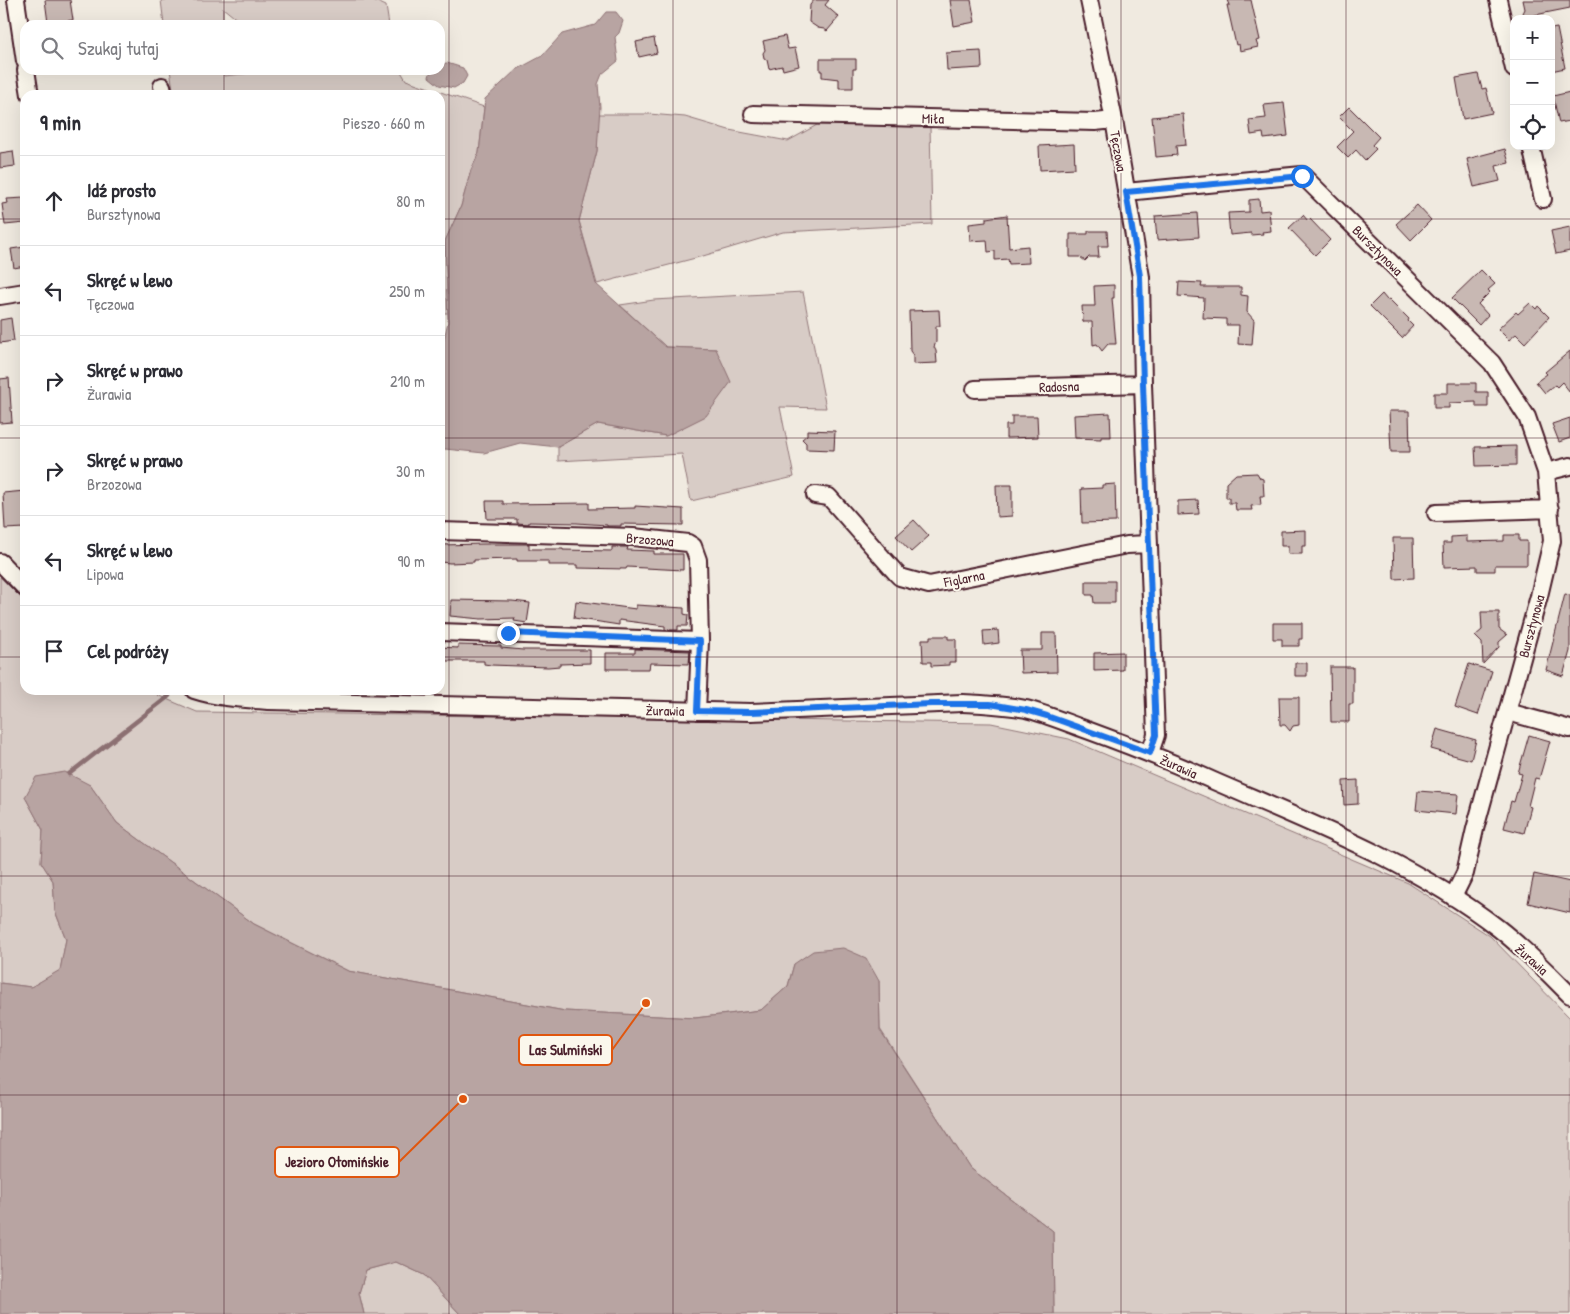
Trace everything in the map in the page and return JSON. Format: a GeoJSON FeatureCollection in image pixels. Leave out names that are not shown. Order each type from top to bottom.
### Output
{"type":"FeatureCollection","features":[{"type":"Feature","properties":{"kind":"street"},"geometry":{"type":"LineString","coordinates":[[16,0],[20,27]]}},
{"type":"Feature","properties":{"kind":"street","name":"Tęczowa"},"geometry":{"type":"LineString","coordinates":[[1089,0],[1114,120],[1140,276],[1156,735],[1150,753]]}},
{"type":"Feature","properties":{"kind":"street"},"geometry":{"type":"LineString","coordinates":[[1498,0],[1512,60]]}},
{"type":"Feature","properties":{"kind":"street"},"geometry":{"type":"LineString","coordinates":[[27,75],[29,90]]}},
{"type":"Feature","properties":{"kind":"street","name":"Miła"},"geometry":{"type":"LineString","coordinates":[[752,114],[1095,122],[1114,120]]}},
{"type":"Feature","properties":{"kind":"street"},"geometry":{"type":"LineString","coordinates":[[1532,150],[1543,199]]}},
{"type":"Feature","properties":{"kind":"street","name":"Bursztynowa"},"geometry":{"type":"LineString","coordinates":[[1126,192],[1302,176],[1492,363],[1527,417],[1546,472],[1552,541],[1465,873],[1453,897]]}},
{"type":"Feature","properties":{"kind":"street"},"geometry":{"type":"LineString","coordinates":[[0,296],[20,293]]}},
{"type":"Feature","properties":{"kind":"street","name":"Radosna"},"geometry":{"type":"LineString","coordinates":[[975,389],[1143,384]]}},
{"type":"Feature","properties":{"kind":"street"},"geometry":{"type":"LineString","coordinates":[[1546,472],[1570,466]]}},
{"type":"Feature","properties":{"kind":"street","name":"Figlarna"},"geometry":{"type":"LineString","coordinates":[[815,496],[829,497],[900,577],[929,585],[1127,545],[1148,544]]}},
{"type":"Feature","properties":{"kind":"street"},"geometry":{"type":"LineString","coordinates":[[1436,513],[1550,509]]}},
{"type":"Feature","properties":{"kind":"street","name":"Brzozowa"},"geometry":{"type":"LineString","coordinates":[[445,531],[633,537],[688,543],[693,546],[698,560],[700,641],[697,711]]}},
{"type":"Feature","properties":{"kind":"street"},"geometry":{"type":"LineString","coordinates":[[0,562],[20,583]]}},
{"type":"Feature","properties":{"kind":"street"},"geometry":{"type":"LineString","coordinates":[[445,632],[700,641]]}},
{"type":"Feature","properties":{"kind":"street","name":"Żurawia"},"geometry":{"type":"LineString","coordinates":[[212,695],[269,700],[751,712],[931,704],[990,704],[1026,710],[1150,753],[1380,855],[1453,897],[1498,928],[1570,995]]}},
{"type":"Feature","properties":{"kind":"street"},"geometry":{"type":"LineString","coordinates":[[1508,712],[1570,729]]}},
{"type":"Feature","properties":{"kind":"shaded area"},"geometry":{"type":"Polygon","coordinates":[[[161,0],[373,0],[386,6],[388,20],[238,20],[223,8],[223,20],[163,20],[161,0]]]}},
{"type":"Feature","properties":{"kind":"shaded area"},"geometry":{"type":"Polygon","coordinates":[[[606,12],[616,12],[623,21],[619,33],[615,37],[618,61],[602,74],[598,84],[600,107],[597,151],[579,221],[596,284],[666,347],[716,349],[731,382],[706,416],[666,436],[598,424],[558,447],[520,443],[484,453],[445,449],[445,335],[448,322],[445,241],[461,206],[471,170],[479,153],[485,99],[516,70],[542,56],[562,34],[595,25],[606,12]]]}},
{"type":"Feature","properties":{"kind":"shaded area"},"geometry":{"type":"Polygon","coordinates":[[[445,63],[463,68],[467,76],[463,83],[454,88],[439,85],[429,77],[430,75],[445,75],[445,63]]]}},
{"type":"Feature","properties":{"kind":"shaded area"},"geometry":{"type":"Polygon","coordinates":[[[171,75],[403,75],[406,80],[435,90],[173,90],[171,75]]]}},
{"type":"Feature","properties":{"kind":"shaded area"},"geometry":{"type":"Polygon","coordinates":[[[445,94],[484,107],[479,153],[471,170],[461,206],[445,242],[445,94]]]}},
{"type":"Feature","properties":{"kind":"shaded area"},"geometry":{"type":"Polygon","coordinates":[[[598,114],[649,114],[685,117],[729,130],[788,141],[817,125],[930,125],[932,224],[783,232],[703,256],[597,284],[579,221],[597,151],[598,114]]]}},
{"type":"Feature","properties":{"kind":"shaded area"},"geometry":{"type":"Polygon","coordinates":[[[445,242],[448,313],[445,313],[445,242]]]}},
{"type":"Feature","properties":{"kind":"shaded area"},"geometry":{"type":"Polygon","coordinates":[[[803,292],[826,408],[780,407],[794,477],[691,501],[682,454],[558,461],[558,447],[598,424],[666,436],[716,349],[666,347],[620,305],[654,300],[803,292]]]}},
{"type":"Feature","properties":{"kind":"shaded area"},"geometry":{"type":"Polygon","coordinates":[[[0,577],[20,597],[20,695],[157,695],[197,712],[991,723],[1069,739],[1408,883],[1490,936],[1570,1018],[1570,1314],[1054,1314],[1053,1231],[970,1168],[880,1029],[879,981],[794,964],[788,986],[761,1010],[695,1018],[565,1011],[348,971],[254,924],[117,823],[90,785],[25,797],[43,830],[41,862],[53,881],[55,911],[66,939],[60,971],[31,987],[0,983],[0,577]]]}},
{"type":"Feature","properties":{"kind":"shaded area"},"geometry":{"type":"Polygon","coordinates":[[[65,772],[90,785],[117,823],[254,924],[348,971],[565,1011],[695,1018],[761,1010],[788,986],[794,964],[813,951],[843,948],[866,958],[879,981],[880,1030],[970,1168],[1053,1231],[1054,1314],[460,1314],[424,1275],[396,1262],[366,1270],[359,1293],[364,1314],[0,1314],[0,983],[31,987],[60,970],[66,939],[55,911],[53,881],[41,862],[43,830],[25,797],[36,777],[65,772]]]}},
{"type":"Feature","properties":{"kind":"shaded area"},"geometry":{"type":"Polygon","coordinates":[[[396,1262],[424,1275],[460,1314],[364,1314],[359,1293],[366,1270],[396,1262]]]}},
{"type":"Feature","properties":{"kind":"building"},"geometry":{"type":"Polygon","coordinates":[[[45,0],[70,0],[73,20],[48,20],[45,0]]]}},
{"type":"Feature","properties":{"kind":"building"},"geometry":{"type":"Polygon","coordinates":[[[814,0],[829,0],[825,5],[839,17],[827,31],[809,22],[810,5],[814,0]]]}},
{"type":"Feature","properties":{"kind":"building"},"geometry":{"type":"Polygon","coordinates":[[[950,0],[971,0],[975,22],[954,26],[950,0]]]}},
{"type":"Feature","properties":{"kind":"building"},"geometry":{"type":"Polygon","coordinates":[[[1228,0],[1251,0],[1260,40],[1256,41],[1258,47],[1240,51],[1239,44],[1236,45],[1227,5],[1230,5],[1228,0]]]}},
{"type":"Feature","properties":{"kind":"building"},"geometry":{"type":"Polygon","coordinates":[[[1523,0],[1570,0],[1570,8],[1535,15],[1525,15],[1523,13],[1525,9],[1523,0]]]}},
{"type":"Feature","properties":{"kind":"building"},"geometry":{"type":"Polygon","coordinates":[[[1555,28],[1557,28],[1565,68],[1555,70],[1555,60],[1555,28]]]}},
{"type":"Feature","properties":{"kind":"building"},"geometry":{"type":"Polygon","coordinates":[[[785,36],[788,49],[795,48],[799,66],[783,70],[782,66],[769,69],[767,60],[764,58],[763,41],[785,36]]]}},
{"type":"Feature","properties":{"kind":"building"},"geometry":{"type":"Polygon","coordinates":[[[654,38],[657,53],[639,57],[636,42],[654,38]]]}},
{"type":"Feature","properties":{"kind":"building"},"geometry":{"type":"Polygon","coordinates":[[[981,51],[982,68],[947,70],[946,53],[981,51]]]}},
{"type":"Feature","properties":{"kind":"building"},"geometry":{"type":"Polygon","coordinates":[[[820,59],[856,59],[856,69],[853,69],[853,88],[839,88],[839,79],[822,77],[820,59]]]}},
{"type":"Feature","properties":{"kind":"building"},"geometry":{"type":"Polygon","coordinates":[[[1478,74],[1482,89],[1486,88],[1492,113],[1463,119],[1456,78],[1478,74]]]}},
{"type":"Feature","properties":{"kind":"building"},"geometry":{"type":"Polygon","coordinates":[[[1570,92],[1570,121],[1559,123],[1555,96],[1570,92]]]}},
{"type":"Feature","properties":{"kind":"building"},"geometry":{"type":"Polygon","coordinates":[[[1284,103],[1288,136],[1264,139],[1263,133],[1251,135],[1249,120],[1266,118],[1264,105],[1284,103]]]}},
{"type":"Feature","properties":{"kind":"building"},"geometry":{"type":"Polygon","coordinates":[[[1349,107],[1379,137],[1372,145],[1376,149],[1365,160],[1356,150],[1348,158],[1337,147],[1353,131],[1339,117],[1349,107]]]}},
{"type":"Feature","properties":{"kind":"building"},"geometry":{"type":"Polygon","coordinates":[[[1183,114],[1186,145],[1176,146],[1177,155],[1156,157],[1152,117],[1183,114]]]}},
{"type":"Feature","properties":{"kind":"building"},"geometry":{"type":"Polygon","coordinates":[[[1074,144],[1075,168],[1040,170],[1039,146],[1074,144]]]}},
{"type":"Feature","properties":{"kind":"building"},"geometry":{"type":"Polygon","coordinates":[[[1505,149],[1509,163],[1496,166],[1500,181],[1474,187],[1467,159],[1505,149]]]}},
{"type":"Feature","properties":{"kind":"building"},"geometry":{"type":"Polygon","coordinates":[[[13,151],[15,166],[0,168],[0,153],[13,151]]]}},
{"type":"Feature","properties":{"kind":"building"},"geometry":{"type":"Polygon","coordinates":[[[20,198],[20,224],[5,225],[2,204],[8,203],[7,199],[20,198]]]}},
{"type":"Feature","properties":{"kind":"building"},"geometry":{"type":"Polygon","coordinates":[[[1259,199],[1260,211],[1269,210],[1271,231],[1262,232],[1263,234],[1230,235],[1228,213],[1249,212],[1249,200],[1259,199]]]}},
{"type":"Feature","properties":{"kind":"building"},"geometry":{"type":"Polygon","coordinates":[[[1417,205],[1431,220],[1411,240],[1396,224],[1417,205]]]}},
{"type":"Feature","properties":{"kind":"building"},"geometry":{"type":"Polygon","coordinates":[[[1197,213],[1199,237],[1157,240],[1155,216],[1197,213]]]}},
{"type":"Feature","properties":{"kind":"building"},"geometry":{"type":"Polygon","coordinates":[[[1007,215],[1009,248],[1028,246],[1029,263],[1009,264],[1008,259],[995,260],[995,251],[988,252],[987,240],[970,241],[969,224],[986,222],[986,218],[1007,215]]]}},
{"type":"Feature","properties":{"kind":"building"},"geometry":{"type":"Polygon","coordinates":[[[1303,215],[1308,221],[1310,219],[1330,240],[1315,255],[1289,228],[1303,215]]]}},
{"type":"Feature","properties":{"kind":"building"},"geometry":{"type":"Polygon","coordinates":[[[1570,227],[1570,251],[1556,254],[1551,231],[1570,227]]]}},
{"type":"Feature","properties":{"kind":"building"},"geometry":{"type":"Polygon","coordinates":[[[1088,231],[1107,231],[1108,246],[1098,246],[1099,257],[1089,257],[1085,261],[1080,257],[1070,257],[1070,234],[1088,234],[1088,231]]]}},
{"type":"Feature","properties":{"kind":"building"},"geometry":{"type":"Polygon","coordinates":[[[20,248],[20,267],[14,268],[11,249],[20,248]]]}},
{"type":"Feature","properties":{"kind":"building"},"geometry":{"type":"Polygon","coordinates":[[[1481,270],[1495,284],[1478,304],[1488,315],[1479,325],[1452,298],[1481,270]]]}},
{"type":"Feature","properties":{"kind":"building"},"geometry":{"type":"Polygon","coordinates":[[[1179,282],[1202,283],[1201,287],[1241,287],[1241,295],[1248,296],[1247,312],[1254,320],[1252,345],[1238,344],[1239,325],[1226,325],[1226,319],[1203,318],[1204,298],[1178,296],[1179,282]]]}},
{"type":"Feature","properties":{"kind":"building"},"geometry":{"type":"Polygon","coordinates":[[[1114,285],[1114,298],[1112,298],[1116,344],[1108,344],[1102,351],[1097,344],[1093,345],[1092,322],[1083,322],[1082,306],[1095,306],[1094,286],[1114,285]]]}},
{"type":"Feature","properties":{"kind":"building"},"geometry":{"type":"Polygon","coordinates":[[[1382,294],[1409,319],[1408,321],[1413,326],[1402,338],[1370,306],[1382,294]]]}},
{"type":"Feature","properties":{"kind":"building"},"geometry":{"type":"Polygon","coordinates":[[[1530,303],[1536,309],[1538,306],[1549,317],[1525,343],[1516,334],[1509,340],[1498,329],[1516,312],[1518,314],[1530,303]]]}},
{"type":"Feature","properties":{"kind":"building"},"geometry":{"type":"Polygon","coordinates":[[[939,310],[940,326],[936,326],[936,342],[934,347],[937,363],[913,364],[913,355],[910,351],[909,311],[939,310]]]}},
{"type":"Feature","properties":{"kind":"building"},"geometry":{"type":"Polygon","coordinates":[[[11,318],[14,341],[0,343],[0,320],[11,318]]]}},
{"type":"Feature","properties":{"kind":"building"},"geometry":{"type":"Polygon","coordinates":[[[1570,351],[1570,392],[1562,382],[1545,393],[1536,382],[1570,351]]]}},
{"type":"Feature","properties":{"kind":"building"},"geometry":{"type":"Polygon","coordinates":[[[9,378],[12,422],[0,423],[0,379],[9,378]]]}},
{"type":"Feature","properties":{"kind":"building"},"geometry":{"type":"Polygon","coordinates":[[[1448,383],[1476,383],[1476,392],[1488,392],[1488,407],[1476,407],[1476,402],[1449,403],[1449,408],[1434,408],[1434,393],[1448,393],[1448,383]]]}},
{"type":"Feature","properties":{"kind":"building"},"geometry":{"type":"Polygon","coordinates":[[[1389,411],[1409,411],[1410,452],[1391,452],[1389,411]]]}},
{"type":"Feature","properties":{"kind":"building"},"geometry":{"type":"Polygon","coordinates":[[[1110,413],[1111,437],[1101,437],[1101,439],[1075,438],[1074,415],[1110,413]]]}},
{"type":"Feature","properties":{"kind":"building"},"geometry":{"type":"Polygon","coordinates":[[[1012,416],[1037,416],[1038,437],[1006,438],[1006,425],[1012,425],[1012,416]]]}},
{"type":"Feature","properties":{"kind":"building"},"geometry":{"type":"Polygon","coordinates":[[[1570,418],[1570,438],[1559,442],[1552,424],[1570,418]]]}},
{"type":"Feature","properties":{"kind":"building"},"geometry":{"type":"Polygon","coordinates":[[[807,430],[835,431],[834,450],[806,449],[806,443],[802,439],[807,435],[807,430]]]}},
{"type":"Feature","properties":{"kind":"building"},"geometry":{"type":"Polygon","coordinates":[[[1516,446],[1516,465],[1476,466],[1475,447],[1516,446]]]}},
{"type":"Feature","properties":{"kind":"building"},"geometry":{"type":"Polygon","coordinates":[[[1257,473],[1263,479],[1264,496],[1260,496],[1261,505],[1251,506],[1252,510],[1236,510],[1235,503],[1229,503],[1229,498],[1226,498],[1226,483],[1236,474],[1257,473]]]}},
{"type":"Feature","properties":{"kind":"building"},"geometry":{"type":"Polygon","coordinates":[[[1115,484],[1116,522],[1082,523],[1081,489],[1102,488],[1102,485],[1115,484]]]}},
{"type":"Feature","properties":{"kind":"building"},"geometry":{"type":"Polygon","coordinates":[[[996,485],[1012,485],[1012,516],[997,517],[996,485]]]}},
{"type":"Feature","properties":{"kind":"building"},"geometry":{"type":"Polygon","coordinates":[[[20,491],[20,528],[5,529],[3,493],[20,491]]]}},
{"type":"Feature","properties":{"kind":"building"},"geometry":{"type":"Polygon","coordinates":[[[1198,500],[1199,514],[1178,515],[1178,501],[1198,500]]]}},
{"type":"Feature","properties":{"kind":"building"},"geometry":{"type":"Polygon","coordinates":[[[486,501],[503,501],[503,504],[589,503],[589,509],[635,508],[635,506],[683,509],[683,525],[621,524],[621,526],[607,526],[577,523],[517,523],[517,519],[487,519],[486,501]]]}},
{"type":"Feature","properties":{"kind":"building"},"geometry":{"type":"Polygon","coordinates":[[[914,520],[929,536],[911,552],[896,536],[914,520]]]}},
{"type":"Feature","properties":{"kind":"building"},"geometry":{"type":"Polygon","coordinates":[[[1306,530],[1306,546],[1302,546],[1302,554],[1288,554],[1288,546],[1281,546],[1281,531],[1306,530]]]}},
{"type":"Feature","properties":{"kind":"building"},"geometry":{"type":"Polygon","coordinates":[[[1504,535],[1519,535],[1519,541],[1527,541],[1527,565],[1495,565],[1495,571],[1477,571],[1477,566],[1444,567],[1443,543],[1451,543],[1451,537],[1467,536],[1467,542],[1504,541],[1504,535]]]}},
{"type":"Feature","properties":{"kind":"building"},"geometry":{"type":"Polygon","coordinates":[[[1393,538],[1413,538],[1414,578],[1394,579],[1393,538]]]}},
{"type":"Feature","properties":{"kind":"building"},"geometry":{"type":"Polygon","coordinates":[[[529,544],[529,549],[612,551],[612,547],[628,547],[627,550],[654,551],[654,554],[683,554],[683,570],[627,567],[626,569],[577,568],[577,565],[548,565],[548,561],[517,561],[517,559],[445,562],[445,545],[529,544]]]}},
{"type":"Feature","properties":{"kind":"building"},"geometry":{"type":"Polygon","coordinates":[[[1086,581],[1115,581],[1115,603],[1094,603],[1093,595],[1086,595],[1086,581]]]}},
{"type":"Feature","properties":{"kind":"building"},"geometry":{"type":"Polygon","coordinates":[[[1565,594],[1570,595],[1570,651],[1563,676],[1546,670],[1565,594]]]}},
{"type":"Feature","properties":{"kind":"building"},"geometry":{"type":"Polygon","coordinates":[[[451,600],[530,603],[527,623],[514,621],[515,618],[481,619],[450,616],[451,600]]]}},
{"type":"Feature","properties":{"kind":"building"},"geometry":{"type":"Polygon","coordinates":[[[576,601],[636,609],[636,605],[684,608],[684,614],[688,615],[687,626],[678,626],[678,630],[665,630],[665,626],[619,620],[619,625],[574,618],[576,601]]]}},
{"type":"Feature","properties":{"kind":"building"},"geometry":{"type":"Polygon","coordinates":[[[1481,612],[1499,612],[1499,629],[1507,635],[1499,642],[1499,647],[1483,664],[1482,643],[1475,636],[1482,630],[1481,612]]]}},
{"type":"Feature","properties":{"kind":"building"},"geometry":{"type":"Polygon","coordinates":[[[1273,623],[1302,623],[1302,639],[1299,639],[1299,646],[1282,646],[1282,639],[1273,639],[1273,623]]]}},
{"type":"Feature","properties":{"kind":"building"},"geometry":{"type":"Polygon","coordinates":[[[998,630],[999,643],[984,645],[983,631],[998,630]]]}},
{"type":"Feature","properties":{"kind":"building"},"geometry":{"type":"Polygon","coordinates":[[[1042,633],[1056,633],[1057,672],[1021,673],[1020,650],[1042,650],[1042,633]]]}},
{"type":"Feature","properties":{"kind":"building"},"geometry":{"type":"Polygon","coordinates":[[[930,636],[948,636],[948,639],[956,639],[956,662],[949,662],[949,665],[931,666],[931,662],[923,662],[922,639],[930,639],[930,636]]]}},
{"type":"Feature","properties":{"kind":"building"},"geometry":{"type":"Polygon","coordinates":[[[458,645],[501,646],[501,648],[523,650],[590,650],[590,663],[560,664],[560,666],[548,667],[491,665],[484,664],[484,661],[445,661],[445,647],[458,648],[458,645]]]}},
{"type":"Feature","properties":{"kind":"building"},"geometry":{"type":"Polygon","coordinates":[[[635,649],[690,651],[689,664],[650,663],[649,669],[606,669],[606,653],[635,653],[635,649]]]}},
{"type":"Feature","properties":{"kind":"building"},"geometry":{"type":"Polygon","coordinates":[[[1123,652],[1123,670],[1094,671],[1094,653],[1123,652]]]}},
{"type":"Feature","properties":{"kind":"building"},"geometry":{"type":"Polygon","coordinates":[[[1295,663],[1307,663],[1307,676],[1295,676],[1295,663]]]}},
{"type":"Feature","properties":{"kind":"building"},"geometry":{"type":"Polygon","coordinates":[[[1469,664],[1492,671],[1478,715],[1455,707],[1469,664]]]}},
{"type":"Feature","properties":{"kind":"building"},"geometry":{"type":"Polygon","coordinates":[[[1330,667],[1353,667],[1353,704],[1349,704],[1349,722],[1331,722],[1330,667]]]}},
{"type":"Feature","properties":{"kind":"building"},"geometry":{"type":"Polygon","coordinates":[[[1279,697],[1299,697],[1299,725],[1293,726],[1290,731],[1285,725],[1280,725],[1279,697]]]}},
{"type":"Feature","properties":{"kind":"building"},"geometry":{"type":"Polygon","coordinates":[[[1437,729],[1476,740],[1471,760],[1431,749],[1437,729]]]}},
{"type":"Feature","properties":{"kind":"building"},"geometry":{"type":"Polygon","coordinates":[[[1529,735],[1550,741],[1539,779],[1535,778],[1528,806],[1531,807],[1524,833],[1504,828],[1511,801],[1514,802],[1522,774],[1518,773],[1529,735]]]}},
{"type":"Feature","properties":{"kind":"building"},"geometry":{"type":"Polygon","coordinates":[[[1358,780],[1358,804],[1344,805],[1343,781],[1358,780]]]}},
{"type":"Feature","properties":{"kind":"building"},"geometry":{"type":"Polygon","coordinates":[[[1418,791],[1458,794],[1456,814],[1416,810],[1418,791]]]}},
{"type":"Feature","properties":{"kind":"building"},"geometry":{"type":"Polygon","coordinates":[[[1534,874],[1570,882],[1570,913],[1528,903],[1534,874]]]}},
{"type":"Feature","properties":{"kind":"waterway"},"geometry":{"type":"LineString","coordinates":[[69,774],[169,696]]}},
{"type":"Feature","properties":{"kind":"place","name":"Las Sulmiński"},"geometry":{"type":"Point","coordinates":[646,1003]}},
{"type":"Feature","properties":{"kind":"place","name":"Jezioro Otomińskie"},"geometry":{"type":"Point","coordinates":[463,1099]}},
{"type":"Feature","properties":{"kind":"route"},"geometry":{"type":"LineString","coordinates":[[508,633],[700,641],[697,711],[751,712],[931,704],[990,704],[1026,710],[1047,716],[1150,753],[1156,735],[1140,276],[1126,192],[1302,176]]}}]}
